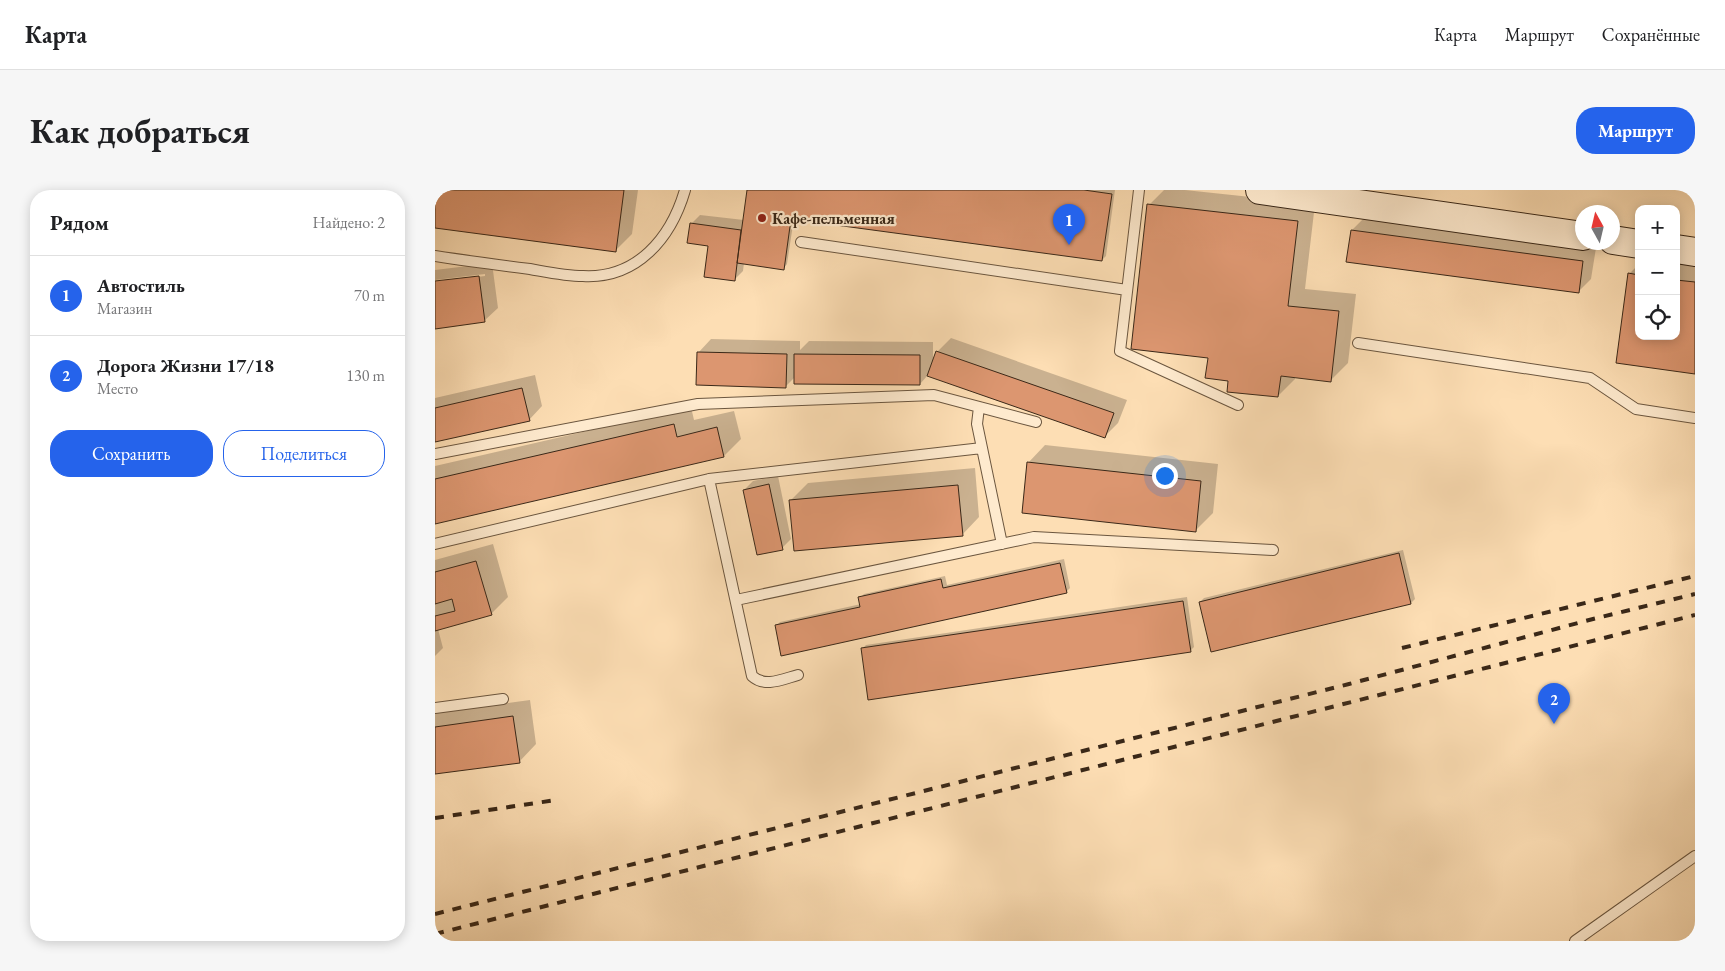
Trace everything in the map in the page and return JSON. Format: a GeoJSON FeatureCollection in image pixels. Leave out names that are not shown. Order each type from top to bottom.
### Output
{"type":"FeatureCollection","features":[{"type":"Feature","properties":{"kind":"main road"},"geometry":{"type":"LineString","coordinates":[[1260,190],[1575,235]]}},
{"type":"Feature","properties":{"kind":"main road"},"geometry":{"type":"LineString","coordinates":[[1354,190],[1575,222]]}},
{"type":"Feature","properties":{"kind":"main road"},"geometry":{"type":"LineString","coordinates":[[1620,228],[1635,230]]}},
{"type":"Feature","properties":{"kind":"main road"},"geometry":{"type":"LineString","coordinates":[[1680,237],[1695,239]]}},
{"type":"Feature","properties":{"kind":"main road"},"geometry":{"type":"LineString","coordinates":[[1620,241],[1635,243]]}},
{"type":"Feature","properties":{"kind":"main road"},"geometry":{"type":"LineString","coordinates":[[1680,250],[1695,252]]}},
{"type":"Feature","properties":{"kind":"lane"},"geometry":{"type":"LineString","coordinates":[[435,256],[584,277],[609,274],[631,266],[650,253],[665,236],[679,210],[685,190]]}},
{"type":"Feature","properties":{"kind":"lane"},"geometry":{"type":"LineString","coordinates":[[1139,190],[1119,351],[1238,405]]}},
{"type":"Feature","properties":{"kind":"lane"},"geometry":{"type":"LineString","coordinates":[[801,242],[1127,290]]}},
{"type":"Feature","properties":{"kind":"lane"},"geometry":{"type":"LineString","coordinates":[[1358,343],[1590,378],[1637,409],[1695,418]]}},
{"type":"Feature","properties":{"kind":"lane"},"geometry":{"type":"LineString","coordinates":[[435,454],[698,404],[934,395],[1036,422]]}},
{"type":"Feature","properties":{"kind":"lane"},"geometry":{"type":"LineString","coordinates":[[979,407],[977,424],[1002,544]]}},
{"type":"Feature","properties":{"kind":"lane"},"geometry":{"type":"LineString","coordinates":[[435,544],[709,479],[982,448]]}},
{"type":"Feature","properties":{"kind":"lane"},"geometry":{"type":"LineString","coordinates":[[709,479],[752,676],[757,681],[773,682],[798,675]]}},
{"type":"Feature","properties":{"kind":"lane"},"geometry":{"type":"LineString","coordinates":[[736,600],[1033,537],[1273,550]]}},
{"type":"Feature","properties":{"kind":"lane"},"geometry":{"type":"LineString","coordinates":[[435,708],[503,699]]}},
{"type":"Feature","properties":{"kind":"lane"},"geometry":{"type":"LineString","coordinates":[[1575,941],[1695,856]]}},
{"type":"Feature","properties":{"kind":"building"},"geometry":{"type":"Polygon","coordinates":[[[435,190],[624,190],[616,252],[435,228],[435,190]]]}},
{"type":"Feature","properties":{"kind":"building"},"geometry":{"type":"Polygon","coordinates":[[[747,190],[1084,190],[1112,194],[1102,261],[791,219],[784,270],[737,263],[747,190]]]}},
{"type":"Feature","properties":{"kind":"building"},"geometry":{"type":"Polygon","coordinates":[[[1147,204],[1298,221],[1288,306],[1339,311],[1331,382],[1281,376],[1278,397],[1227,392],[1228,381],[1205,378],[1208,358],[1131,349],[1147,204]]]}},
{"type":"Feature","properties":{"kind":"building"},"geometry":{"type":"Polygon","coordinates":[[[690,223],[741,230],[735,281],[704,277],[708,246],[687,243],[690,223]]]}},
{"type":"Feature","properties":{"kind":"building"},"geometry":{"type":"Polygon","coordinates":[[[1351,230],[1583,261],[1579,293],[1346,262],[1351,230]]]}},
{"type":"Feature","properties":{"kind":"building"},"geometry":{"type":"Polygon","coordinates":[[[1628,273],[1635,274],[1635,340],[1680,340],[1680,280],[1695,282],[1695,374],[1616,363],[1628,273]]]}},
{"type":"Feature","properties":{"kind":"building"},"geometry":{"type":"Polygon","coordinates":[[[479,276],[485,322],[435,329],[435,281],[479,276]]]}},
{"type":"Feature","properties":{"kind":"building"},"geometry":{"type":"Polygon","coordinates":[[[936,351],[1114,413],[1105,438],[927,376],[936,351]]]}},
{"type":"Feature","properties":{"kind":"building"},"geometry":{"type":"Polygon","coordinates":[[[697,352],[787,354],[786,388],[696,385],[697,352]]]}},
{"type":"Feature","properties":{"kind":"building"},"geometry":{"type":"Polygon","coordinates":[[[794,354],[920,355],[920,385],[794,384],[794,354]]]}},
{"type":"Feature","properties":{"kind":"building"},"geometry":{"type":"Polygon","coordinates":[[[522,388],[530,421],[435,442],[435,408],[522,388]]]}},
{"type":"Feature","properties":{"kind":"building"},"geometry":{"type":"Polygon","coordinates":[[[674,424],[677,437],[717,427],[724,457],[435,524],[435,479],[674,424]]]}},
{"type":"Feature","properties":{"kind":"building"},"geometry":{"type":"Polygon","coordinates":[[[1027,462],[1201,481],[1196,532],[1022,513],[1027,462]]]}},
{"type":"Feature","properties":{"kind":"building"},"geometry":{"type":"Polygon","coordinates":[[[769,484],[783,550],[757,555],[743,490],[769,484]]]}},
{"type":"Feature","properties":{"kind":"building"},"geometry":{"type":"Polygon","coordinates":[[[958,485],[963,536],[794,551],[789,500],[958,485]]]}},
{"type":"Feature","properties":{"kind":"building"},"geometry":{"type":"Polygon","coordinates":[[[1399,553],[1411,604],[1211,652],[1199,602],[1399,553]]]}},
{"type":"Feature","properties":{"kind":"building"},"geometry":{"type":"Polygon","coordinates":[[[476,561],[492,615],[435,631],[435,616],[455,611],[452,599],[435,604],[435,572],[476,561]]]}},
{"type":"Feature","properties":{"kind":"building"},"geometry":{"type":"Polygon","coordinates":[[[1060,563],[1067,593],[781,656],[775,625],[860,607],[858,597],[941,579],[943,588],[1060,563]]]}},
{"type":"Feature","properties":{"kind":"building"},"geometry":{"type":"Polygon","coordinates":[[[1183,601],[1191,652],[868,700],[861,648],[1183,601]]]}},
{"type":"Feature","properties":{"kind":"building"},"geometry":{"type":"Polygon","coordinates":[[[513,716],[520,763],[435,774],[435,727],[513,716]]]}},
{"type":"Feature","properties":{"kind":"railway"},"geometry":{"type":"LineString","coordinates":[[1402,648],[1695,576]]}},
{"type":"Feature","properties":{"kind":"railway"},"geometry":{"type":"LineString","coordinates":[[435,914],[1349,684],[1695,594]]}},
{"type":"Feature","properties":{"kind":"railway"},"geometry":{"type":"LineString","coordinates":[[435,934],[1695,615]]}},
{"type":"Feature","properties":{"kind":"railway"},"geometry":{"type":"LineString","coordinates":[[435,818],[556,800]]}},
{"type":"Feature","properties":{"kind":"place","name":"Кафе-пельменная"},"geometry":{"type":"Point","coordinates":[762,218]}},
{"type":"Feature","properties":{"kind":"place","name":"Автостиль"},"geometry":{"type":"Point","coordinates":[1069,245]}},
{"type":"Feature","properties":{"kind":"place","name":"Дорога Жизни 17/18"},"geometry":{"type":"Point","coordinates":[1554,724]}}]}
